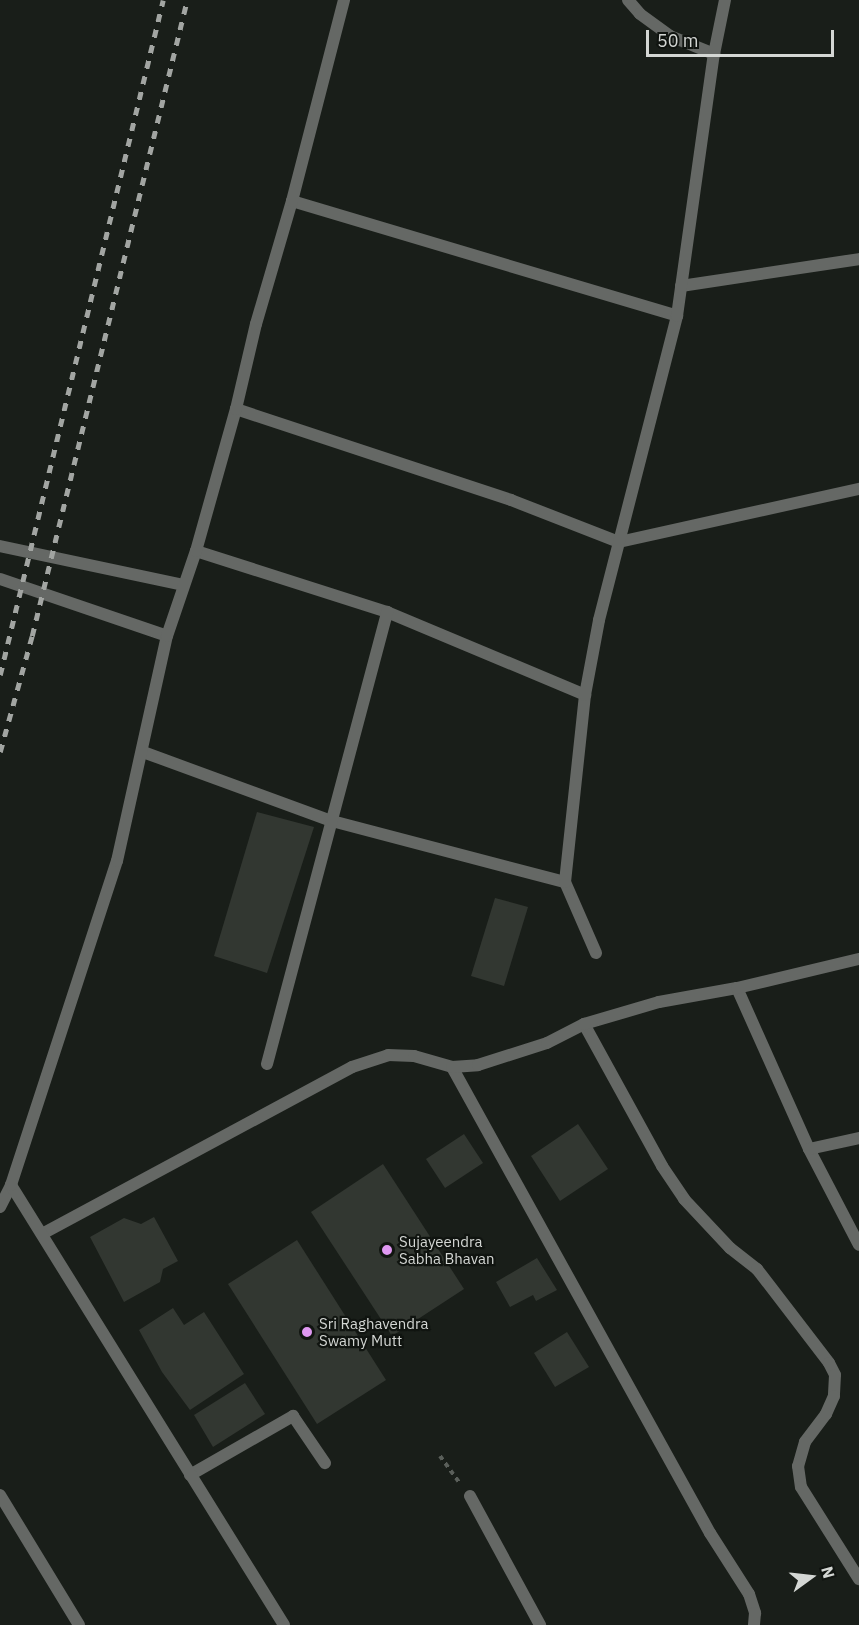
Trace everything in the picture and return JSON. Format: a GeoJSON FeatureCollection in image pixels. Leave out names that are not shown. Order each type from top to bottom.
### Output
{"type":"FeatureCollection","features":[{"type":"Feature","properties":{"kind":"street"},"geometry":{"type":"LineString","coordinates":[[0,1207],[11,1185],[117,861],[167,636],[196,551],[236,409],[256,324],[292,201],[344,0]]}},
{"type":"Feature","properties":{"kind":"street"},"geometry":{"type":"LineString","coordinates":[[628,0],[640,14],[670,36],[714,54]]}},
{"type":"Feature","properties":{"kind":"street"},"geometry":{"type":"LineString","coordinates":[[596,953],[565,882],[585,695],[599,620],[677,316],[714,54],[725,0]]}},
{"type":"Feature","properties":{"kind":"street"},"geometry":{"type":"LineString","coordinates":[[292,201],[677,316]]}},
{"type":"Feature","properties":{"kind":"street"},"geometry":{"type":"LineString","coordinates":[[681,286],[859,259]]}},
{"type":"Feature","properties":{"kind":"street"},"geometry":{"type":"LineString","coordinates":[[236,409],[511,500],[619,542],[859,489]]}},
{"type":"Feature","properties":{"kind":"street"},"geometry":{"type":"LineString","coordinates":[[0,546],[183,585]]}},
{"type":"Feature","properties":{"kind":"street"},"geometry":{"type":"LineString","coordinates":[[196,551],[387,612],[585,695]]}},
{"type":"Feature","properties":{"kind":"street"},"geometry":{"type":"LineString","coordinates":[[0,579],[167,636]]}},
{"type":"Feature","properties":{"kind":"street"},"geometry":{"type":"LineString","coordinates":[[267,1064],[387,612]]}},
{"type":"Feature","properties":{"kind":"street"},"geometry":{"type":"LineString","coordinates":[[143,752],[332,821],[565,882]]}},
{"type":"Feature","properties":{"kind":"street"},"geometry":{"type":"LineString","coordinates":[[42,1234],[352,1067],[388,1055],[414,1056],[452,1067],[478,1065],[547,1043],[584,1024],[659,1002],[737,988],[859,959]]}},
{"type":"Feature","properties":{"kind":"street"},"geometry":{"type":"LineString","coordinates":[[737,988],[809,1149],[859,1245]]}},
{"type":"Feature","properties":{"kind":"street"},"geometry":{"type":"LineString","coordinates":[[584,1024],[662,1166],[684,1199],[730,1248],[756,1269],[829,1363],[835,1375],[834,1396],[826,1414],[805,1442],[798,1466],[801,1487],[859,1579]]}},
{"type":"Feature","properties":{"kind":"street"},"geometry":{"type":"LineString","coordinates":[[452,1067],[704,1522],[749,1594],[755,1613],[754,1625]]}},
{"type":"Feature","properties":{"kind":"street"},"geometry":{"type":"LineString","coordinates":[[809,1149],[859,1138]]}},
{"type":"Feature","properties":{"kind":"street"},"geometry":{"type":"LineString","coordinates":[[11,1185],[284,1625]]}},
{"type":"Feature","properties":{"kind":"street"},"geometry":{"type":"LineString","coordinates":[[190,1475],[293,1416],[325,1463]]}},
{"type":"Feature","properties":{"kind":"street"},"geometry":{"type":"LineString","coordinates":[[0,1495],[79,1625]]}},
{"type":"Feature","properties":{"kind":"street"},"geometry":{"type":"LineString","coordinates":[[470,1496],[540,1625]]}},
{"type":"Feature","properties":{"kind":"path"},"geometry":{"type":"LineString","coordinates":[[440,1456],[470,1496]]}},
{"type":"Feature","properties":{"kind":"building"},"geometry":{"type":"Polygon","coordinates":[[[257,812],[314,827],[267,973],[214,956],[257,812]]]}},
{"type":"Feature","properties":{"kind":"building"},"geometry":{"type":"Polygon","coordinates":[[[495,898],[528,907],[504,986],[471,976],[495,898]]]}},
{"type":"Feature","properties":{"kind":"building"},"geometry":{"type":"Polygon","coordinates":[[[578,1124],[608,1169],[560,1201],[531,1156],[578,1124]]]}},
{"type":"Feature","properties":{"kind":"building"},"geometry":{"type":"Polygon","coordinates":[[[464,1134],[483,1163],[445,1188],[426,1159],[464,1134]]]}},
{"type":"Feature","properties":{"kind":"building","name":"Sujayeendra Sabha Bhavan"},"geometry":{"type":"Polygon","coordinates":[[[383,1164],[464,1289],[392,1336],[311,1212],[383,1164]]]}},
{"type":"Feature","properties":{"kind":"building"},"geometry":{"type":"Polygon","coordinates":[[[154,1217],[178,1261],[163,1269],[160,1282],[124,1302],[90,1237],[124,1218],[141,1224],[154,1217]]]}},
{"type":"Feature","properties":{"kind":"building","name":"Sri Raghavendra Swamy Mutt"},"geometry":{"type":"Polygon","coordinates":[[[297,1240],[386,1380],[317,1424],[228,1284],[297,1240]]]}},
{"type":"Feature","properties":{"kind":"building"},"geometry":{"type":"Polygon","coordinates":[[[537,1258],[557,1290],[536,1301],[533,1295],[510,1307],[496,1282],[537,1258]]]}},
{"type":"Feature","properties":{"kind":"building"},"geometry":{"type":"Polygon","coordinates":[[[173,1308],[184,1325],[204,1312],[244,1374],[190,1410],[162,1372],[139,1330],[173,1308]]]}},
{"type":"Feature","properties":{"kind":"building"},"geometry":{"type":"Polygon","coordinates":[[[567,1332],[589,1367],[555,1387],[534,1353],[567,1332]]]}},
{"type":"Feature","properties":{"kind":"building"},"geometry":{"type":"Polygon","coordinates":[[[245,1383],[265,1414],[213,1447],[194,1415],[245,1383]]]}},
{"type":"Feature","properties":{"kind":"railway"},"geometry":{"type":"LineString","coordinates":[[0,675],[163,0]]}},
{"type":"Feature","properties":{"kind":"railway"},"geometry":{"type":"LineString","coordinates":[[0,752],[32,636],[187,0]]}},
{"type":"Feature","properties":{"kind":"place","name":"Sujayeendra Sabha Bhavan"},"geometry":{"type":"Point","coordinates":[387,1250]}},
{"type":"Feature","properties":{"kind":"place","name":"Sri Raghavendra Swamy Mutt"},"geometry":{"type":"Point","coordinates":[307,1332]}}]}
